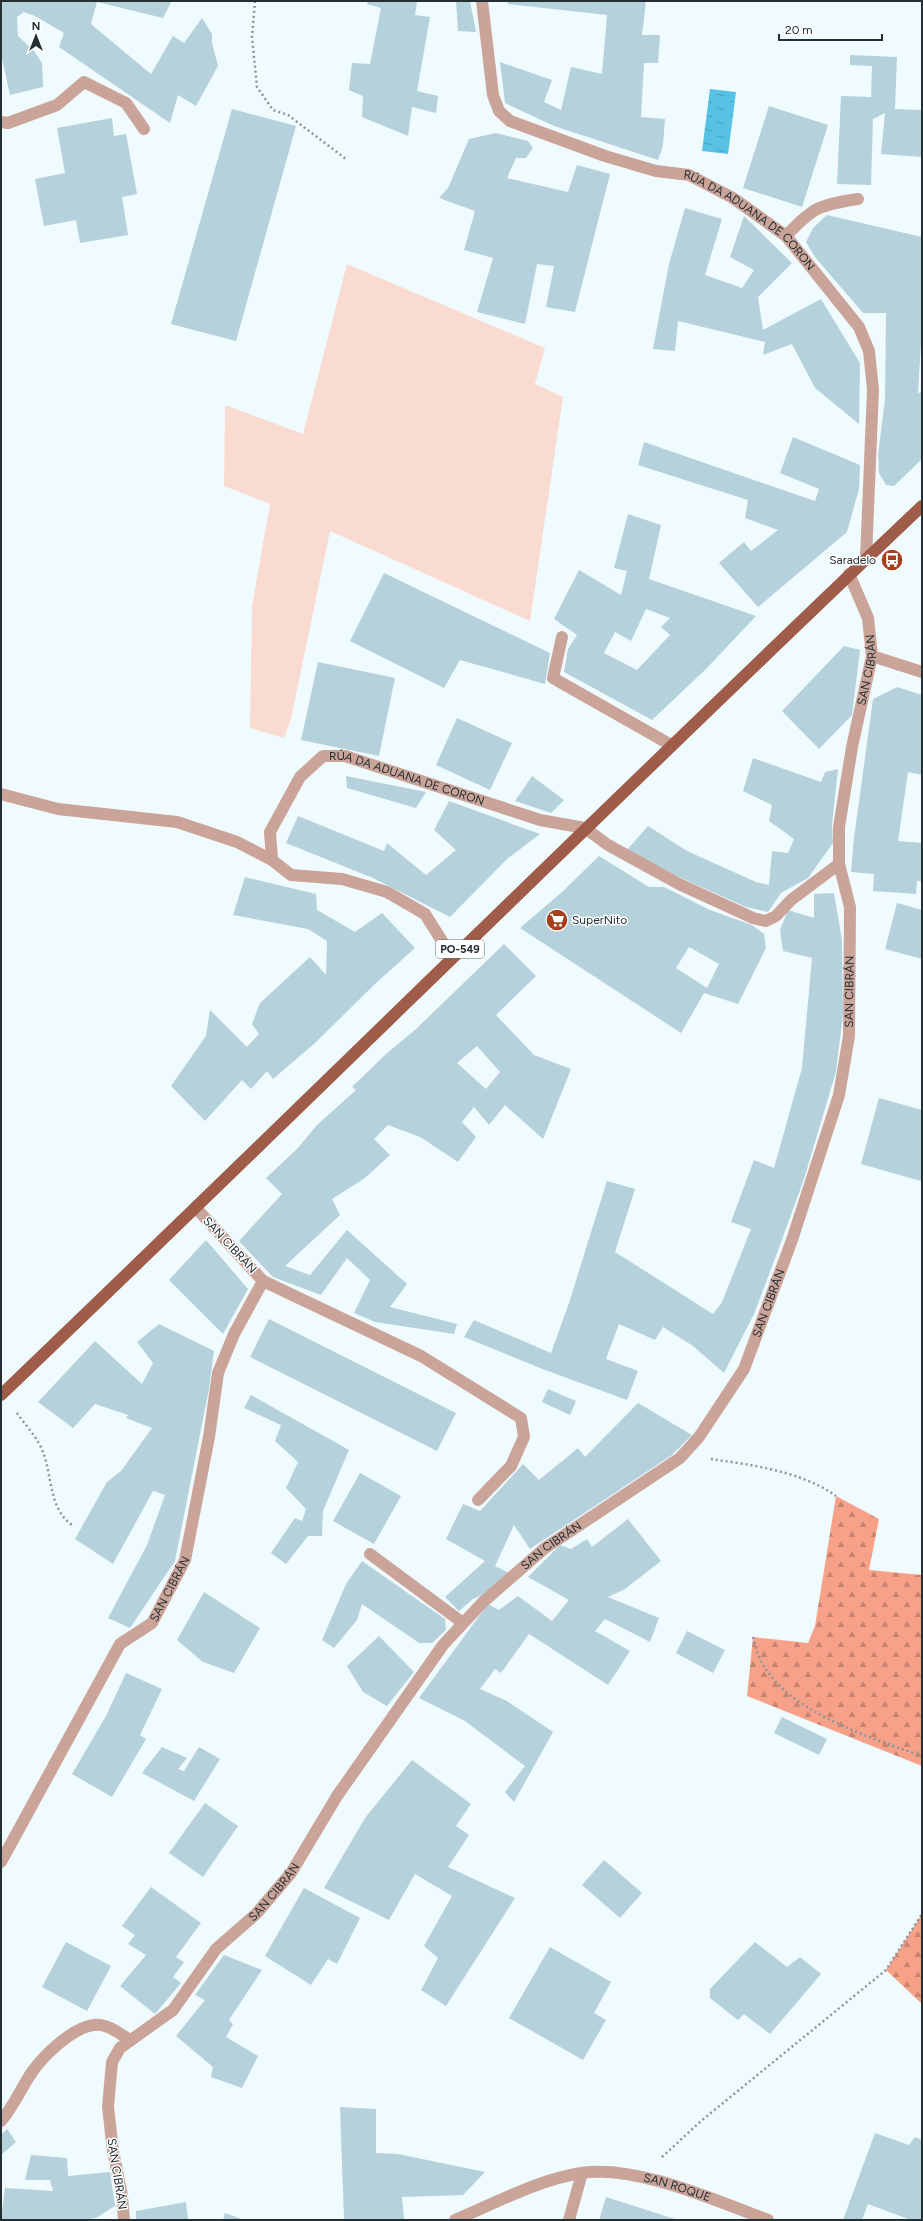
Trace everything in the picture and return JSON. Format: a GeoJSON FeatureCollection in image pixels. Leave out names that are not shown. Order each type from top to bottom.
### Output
{"type":"FeatureCollection","features":[{"type":"Feature","properties":{"kind":"main road","name":"PO-549"},"geometry":{"type":"LineString","coordinates":[[1,1395],[196,1208],[585,828],[849,574],[922,506]]}},
{"type":"Feature","properties":{"kind":"street","name":"RÚA DA ADUANA DE CORON"},"geometry":{"type":"LineString","coordinates":[[482,1],[494,95],[499,111],[510,121],[605,156],[656,171],[689,175],[733,198],[786,236],[859,327],[869,351],[873,390],[866,558]]}},
{"type":"Feature","properties":{"kind":"street"},"geometry":{"type":"LineString","coordinates":[[1,122],[8,123],[57,105],[84,82],[126,103],[144,129]]}},
{"type":"Feature","properties":{"kind":"street"},"geometry":{"type":"LineString","coordinates":[[786,236],[808,214],[829,203],[858,199]]}},
{"type":"Feature","properties":{"kind":"street","name":"SAN CIBRÁN"},"geometry":{"type":"LineString","coordinates":[[124,2220],[122,2196],[113,2151],[108,2107],[112,2062],[120,2048],[173,2010],[216,1949],[256,1914],[291,1873],[337,1796],[443,1645],[463,1623],[483,1602],[545,1548],[680,1458],[700,1437],[744,1369],[792,1240],[839,1095],[849,1036],[850,907],[838,864],[839,827],[850,755],[872,656],[868,618],[849,574]]}},
{"type":"Feature","properties":{"kind":"street"},"geometry":{"type":"LineString","coordinates":[[562,637],[553,678],[671,745]]}},
{"type":"Feature","properties":{"kind":"street"},"geometry":{"type":"LineString","coordinates":[[872,656],[922,672]]}},
{"type":"Feature","properties":{"kind":"street","name":"RÚA DA ADUANA DE CORON"},"geometry":{"type":"LineString","coordinates":[[272,860],[270,832],[300,777],[323,756],[345,756],[540,820],[585,828]]}},
{"type":"Feature","properties":{"kind":"street"},"geometry":{"type":"LineString","coordinates":[[1,794],[58,809],[177,822],[237,842],[272,860],[291,875],[342,879],[387,892],[425,914],[452,957]]}},
{"type":"Feature","properties":{"kind":"street"},"geometry":{"type":"LineString","coordinates":[[585,828],[608,845],[679,884],[753,918],[766,921],[776,916],[792,900],[838,864]]}},
{"type":"Feature","properties":{"kind":"street","name":"SAN CIBRÁN"},"geometry":{"type":"LineString","coordinates":[[196,1208],[263,1281],[421,1356],[521,1418],[524,1437],[511,1466],[478,1500]]}},
{"type":"Feature","properties":{"kind":"street","name":"SAN CIBRÁN"},"geometry":{"type":"LineString","coordinates":[[1,1862],[120,1644],[152,1623],[185,1560],[207,1453],[218,1373],[234,1334],[263,1281]]}},
{"type":"Feature","properties":{"kind":"street"},"geometry":{"type":"LineString","coordinates":[[370,1554],[463,1623]]}},
{"type":"Feature","properties":{"kind":"street"},"geometry":{"type":"LineString","coordinates":[[1,2121],[10,2110],[32,2072],[56,2046],[74,2033],[95,2025],[110,2028],[130,2040]]}},
{"type":"Feature","properties":{"kind":"street","name":"SAN ROQUE"},"geometry":{"type":"LineString","coordinates":[[455,2220],[549,2180],[582,2173],[610,2172],[675,2185],[768,2220]]}},
{"type":"Feature","properties":{"kind":"street"},"geometry":{"type":"LineString","coordinates":[[569,2220],[582,2173]]}},
{"type":"Feature","properties":{"kind":"path"},"geometry":{"type":"LineString","coordinates":[[255,1],[252,38],[257,87],[273,110],[288,115],[346,159]]}},
{"type":"Feature","properties":{"kind":"path"},"geometry":{"type":"LineString","coordinates":[[17,1412],[43,1451],[56,1504],[65,1521],[72,1525]]}},
{"type":"Feature","properties":{"kind":"path"},"geometry":{"type":"LineString","coordinates":[[680,1458],[741,1464],[787,1474],[822,1486],[836,1496]]}},
{"type":"Feature","properties":{"kind":"path"},"geometry":{"type":"LineString","coordinates":[[753,1637],[760,1658],[781,1688],[818,1714],[922,1756]]}},
{"type":"Feature","properties":{"kind":"path"},"geometry":{"type":"LineString","coordinates":[[646,2179],[664,2154],[701,2121],[886,1970],[922,1914]]}},
{"type":"Feature","properties":{"kind":"shaded area"},"geometry":{"type":"Polygon","coordinates":[[[347,264],[545,348],[535,384],[563,397],[530,621],[330,531],[291,719],[284,738],[250,728],[252,606],[270,504],[224,486],[225,405],[303,434],[347,264]]]}},
{"type":"Feature","properties":{"kind":"green space"},"geometry":{"type":"Polygon","coordinates":[[[836,1496],[879,1519],[869,1570],[922,1575],[922,1766],[747,1696],[753,1637],[808,1643],[815,1626],[836,1496]]]}},
{"type":"Feature","properties":{"kind":"green space"},"geometry":{"type":"Polygon","coordinates":[[[922,1914],[922,2004],[886,1970],[922,1914]]]}},
{"type":"Feature","properties":{"kind":"water"},"geometry":{"type":"Polygon","coordinates":[[[710,89],[736,92],[728,154],[702,151],[710,89]]]}},
{"type":"Feature","properties":{"kind":"building"},"geometry":{"type":"Polygon","coordinates":[[[1,1],[169,1],[171,2],[163,18],[97,2],[91,24],[151,74],[173,36],[184,43],[202,18],[212,34],[212,43],[218,66],[196,106],[178,95],[170,123],[59,47],[64,33],[35,16],[24,12],[17,17],[18,36],[34,51],[42,63],[43,87],[10,95],[1,54],[1,1]]]}},
{"type":"Feature","properties":{"kind":"building"},"geometry":{"type":"Polygon","coordinates":[[[368,1],[417,1],[415,15],[430,17],[417,91],[438,96],[436,113],[412,107],[408,136],[362,117],[363,96],[349,90],[352,63],[370,64],[381,8],[367,4],[368,1]]]}},
{"type":"Feature","properties":{"kind":"building"},"geometry":{"type":"Polygon","coordinates":[[[456,1],[470,1],[476,32],[458,31],[456,1]]]}},
{"type":"Feature","properties":{"kind":"building"},"geometry":{"type":"Polygon","coordinates":[[[508,1],[646,1],[642,35],[660,35],[658,63],[644,63],[641,117],[665,119],[663,146],[658,160],[554,126],[505,103],[500,62],[552,80],[544,102],[561,110],[571,67],[602,74],[607,15],[508,4],[508,1]]]}},
{"type":"Feature","properties":{"kind":"building"},"geometry":{"type":"Polygon","coordinates":[[[850,55],[897,57],[895,109],[922,110],[922,157],[881,154],[885,113],[873,119],[871,185],[837,184],[841,96],[871,97],[872,66],[850,65],[850,55]]]}},
{"type":"Feature","properties":{"kind":"building"},"geometry":{"type":"Polygon","coordinates":[[[769,106],[828,125],[802,207],[743,188],[769,106]]]}},
{"type":"Feature","properties":{"kind":"building"},"geometry":{"type":"Polygon","coordinates":[[[232,109],[296,126],[236,341],[171,324],[232,109]]]}},
{"type":"Feature","properties":{"kind":"building"},"geometry":{"type":"Polygon","coordinates":[[[112,118],[114,136],[126,134],[137,194],[122,197],[128,235],[80,243],[76,220],[44,226],[35,179],[65,173],[57,128],[112,118]]]}},
{"type":"Feature","properties":{"kind":"building"},"geometry":{"type":"Polygon","coordinates":[[[496,133],[528,141],[533,148],[526,158],[516,158],[507,178],[568,192],[577,165],[610,174],[575,312],[546,307],[554,266],[537,264],[525,324],[477,312],[493,258],[464,250],[475,211],[439,198],[448,188],[469,139],[496,133]]]}},
{"type":"Feature","properties":{"kind":"building"},"geometry":{"type":"Polygon","coordinates":[[[685,208],[722,219],[705,275],[742,288],[754,270],[730,257],[744,216],[792,263],[758,297],[763,330],[821,299],[860,363],[859,424],[815,388],[792,344],[763,355],[765,342],[678,321],[675,351],[653,349],[669,264],[685,208]]]}},
{"type":"Feature","properties":{"kind":"building"},"geometry":{"type":"Polygon","coordinates":[[[827,215],[922,237],[922,325],[918,394],[922,390],[922,459],[894,486],[886,485],[879,473],[878,455],[885,399],[886,313],[863,313],[815,257],[806,242],[813,228],[827,215]]]}},
{"type":"Feature","properties":{"kind":"building"},"geometry":{"type":"Polygon","coordinates":[[[793,437],[860,465],[859,489],[847,532],[758,607],[719,563],[744,542],[751,551],[778,530],[745,518],[748,500],[638,465],[644,442],[815,501],[819,489],[780,473],[793,437]]]}},
{"type":"Feature","properties":{"kind":"building"},"geometry":{"type":"Polygon","coordinates":[[[628,514],[661,525],[649,579],[756,616],[706,669],[652,720],[564,672],[568,649],[577,635],[554,619],[579,570],[621,595],[627,571],[614,568],[628,514]],[[646,609],[631,641],[615,632],[604,653],[637,670],[670,635],[661,627],[670,618],[646,609]]]}},
{"type":"Feature","properties":{"kind":"building"},"geometry":{"type":"Polygon","coordinates":[[[384,573],[550,653],[545,684],[460,660],[444,688],[350,641],[384,573]]]}},
{"type":"Feature","properties":{"kind":"building"},"geometry":{"type":"Polygon","coordinates":[[[844,646],[860,650],[852,715],[819,749],[782,711],[844,646]]]}},
{"type":"Feature","properties":{"kind":"building"},"geometry":{"type":"Polygon","coordinates":[[[318,662],[395,678],[379,756],[301,740],[318,662]]]}},
{"type":"Feature","properties":{"kind":"building"},"geometry":{"type":"Polygon","coordinates":[[[897,687],[922,695],[922,775],[908,772],[898,841],[922,843],[922,881],[917,881],[916,894],[873,891],[874,874],[851,872],[854,838],[873,699],[897,687]]]}},
{"type":"Feature","properties":{"kind":"building"},"geometry":{"type":"Polygon","coordinates":[[[457,718],[512,743],[490,790],[436,765],[457,718]]]}},
{"type":"Feature","properties":{"kind":"building"},"geometry":{"type":"Polygon","coordinates":[[[753,758],[821,782],[825,772],[838,769],[832,824],[833,843],[808,878],[781,893],[768,912],[746,907],[677,876],[627,850],[648,826],[687,851],[756,882],[769,885],[772,851],[788,853],[794,839],[769,821],[772,805],[743,791],[753,758]]]}},
{"type":"Feature","properties":{"kind":"building"},"geometry":{"type":"Polygon","coordinates":[[[346,776],[426,792],[416,808],[347,788],[346,776]]]}},
{"type":"Feature","properties":{"kind":"building"},"geometry":{"type":"Polygon","coordinates":[[[532,776],[564,800],[551,813],[515,801],[532,776]]]}},
{"type":"Feature","properties":{"kind":"building"},"geometry":{"type":"Polygon","coordinates":[[[449,801],[540,834],[507,859],[450,917],[373,878],[286,843],[298,816],[384,851],[387,843],[426,875],[456,850],[434,830],[449,801]]]}},
{"type":"Feature","properties":{"kind":"building"},"geometry":{"type":"Polygon","coordinates":[[[599,856],[649,887],[664,887],[710,910],[752,925],[764,934],[766,948],[738,1004],[704,993],[681,1033],[520,928],[562,892],[599,856]],[[689,947],[676,968],[707,988],[719,964],[689,947]]]}},
{"type":"Feature","properties":{"kind":"building"},"geometry":{"type":"Polygon","coordinates":[[[245,877],[316,894],[317,910],[355,932],[382,913],[415,948],[376,983],[315,1043],[273,1079],[267,1071],[251,1089],[242,1080],[205,1121],[171,1086],[206,1036],[210,1010],[247,1047],[259,1034],[252,1024],[260,1003],[310,957],[326,975],[327,941],[308,929],[233,915],[245,877]]]}},
{"type":"Feature","properties":{"kind":"building"},"geometry":{"type":"Polygon","coordinates":[[[834,893],[842,940],[843,1014],[836,1072],[804,1179],[776,1256],[754,1314],[724,1373],[693,1346],[663,1327],[655,1340],[619,1324],[606,1359],[638,1371],[627,1400],[545,1370],[464,1337],[474,1320],[551,1353],[569,1303],[607,1181],[635,1189],[615,1252],[713,1314],[722,1302],[751,1229],[731,1222],[754,1160],[774,1168],[802,1068],[812,958],[783,951],[780,930],[788,910],[814,918],[814,894],[834,893]]]}},
{"type":"Feature","properties":{"kind":"building"},"geometry":{"type":"Polygon","coordinates":[[[897,903],[922,910],[922,959],[885,949],[897,903]]]}},
{"type":"Feature","properties":{"kind":"building"},"geometry":{"type":"Polygon","coordinates":[[[504,944],[536,976],[496,1015],[534,1055],[571,1069],[543,1139],[505,1105],[489,1125],[474,1107],[462,1122],[476,1137],[458,1162],[420,1137],[388,1125],[374,1139],[390,1155],[365,1178],[332,1199],[340,1215],[285,1266],[310,1275],[347,1230],[407,1284],[390,1307],[457,1324],[454,1334],[375,1322],[354,1313],[370,1280],[347,1258],[321,1295],[273,1277],[239,1241],[282,1194],[266,1178],[298,1148],[317,1125],[356,1090],[352,1087],[386,1054],[416,1029],[504,944]],[[477,1046],[457,1063],[486,1089],[500,1072],[477,1046]]]}},
{"type":"Feature","properties":{"kind":"building"},"geometry":{"type":"Polygon","coordinates":[[[879,1098],[922,1110],[921,1181],[861,1164],[879,1098]]]}},
{"type":"Feature","properties":{"kind":"building"},"geometry":{"type":"Polygon","coordinates":[[[206,1240],[248,1289],[223,1334],[169,1280],[206,1240]]]}},
{"type":"Feature","properties":{"kind":"building"},"geometry":{"type":"Polygon","coordinates":[[[269,1319],[456,1413],[437,1451],[250,1357],[269,1319]]]}},
{"type":"Feature","properties":{"kind":"building"},"geometry":{"type":"Polygon","coordinates":[[[159,1324],[214,1351],[209,1389],[175,1561],[130,1628],[108,1618],[147,1545],[165,1495],[153,1491],[113,1564],[75,1539],[107,1482],[121,1471],[152,1428],[126,1418],[128,1415],[95,1404],[73,1428],[38,1402],[95,1341],[142,1384],[153,1363],[137,1342],[159,1324]]]}},
{"type":"Feature","properties":{"kind":"building"},"geometry":{"type":"Polygon","coordinates":[[[548,1389],[576,1401],[570,1415],[542,1402],[548,1389]]]}},
{"type":"Feature","properties":{"kind":"building"},"geometry":{"type":"Polygon","coordinates":[[[251,1395],[349,1450],[323,1511],[322,1536],[308,1536],[286,1564],[271,1553],[295,1518],[302,1521],[306,1509],[286,1488],[298,1462],[275,1441],[281,1425],[244,1408],[251,1395]]]}},
{"type":"Feature","properties":{"kind":"building"},"geometry":{"type":"Polygon","coordinates":[[[638,1403],[692,1435],[672,1455],[530,1549],[514,1525],[495,1566],[509,1573],[459,1611],[445,1597],[485,1561],[446,1539],[463,1504],[480,1511],[523,1464],[539,1480],[578,1448],[585,1457],[638,1403]]]}},
{"type":"Feature","properties":{"kind":"building"},"geometry":{"type":"Polygon","coordinates":[[[360,1473],[401,1496],[374,1544],[333,1521],[360,1473]]]}},
{"type":"Feature","properties":{"kind":"building"},"geometry":{"type":"Polygon","coordinates":[[[628,1519],[661,1561],[625,1589],[608,1597],[659,1618],[650,1642],[605,1619],[595,1631],[630,1651],[608,1685],[529,1634],[501,1673],[495,1669],[480,1689],[507,1701],[553,1732],[514,1802],[505,1792],[525,1766],[465,1721],[419,1698],[488,1604],[499,1610],[518,1596],[552,1621],[569,1600],[528,1577],[560,1545],[571,1549],[587,1539],[592,1547],[628,1519]]]}},
{"type":"Feature","properties":{"kind":"building"},"geometry":{"type":"Polygon","coordinates":[[[362,1561],[445,1619],[446,1630],[432,1643],[419,1643],[362,1604],[357,1620],[334,1648],[322,1640],[346,1584],[362,1561]]]}},
{"type":"Feature","properties":{"kind":"building"},"geometry":{"type":"Polygon","coordinates":[[[204,1592],[260,1628],[234,1673],[203,1662],[177,1640],[204,1592]]]}},
{"type":"Feature","properties":{"kind":"building"},"geometry":{"type":"Polygon","coordinates":[[[687,1631],[725,1650],[713,1673],[676,1653],[687,1631]]]}},
{"type":"Feature","properties":{"kind":"building"},"geometry":{"type":"Polygon","coordinates":[[[379,1636],[414,1672],[387,1706],[363,1692],[347,1666],[379,1636]]]}},
{"type":"Feature","properties":{"kind":"building"},"geometry":{"type":"Polygon","coordinates":[[[126,1673],[162,1689],[140,1735],[146,1739],[112,1797],[72,1774],[106,1716],[126,1673]]]}},
{"type":"Feature","properties":{"kind":"building"},"geometry":{"type":"Polygon","coordinates":[[[782,1717],[827,1739],[819,1755],[774,1733],[782,1717]]]}},
{"type":"Feature","properties":{"kind":"building"},"geometry":{"type":"Polygon","coordinates":[[[162,1747],[187,1758],[178,1769],[184,1771],[199,1747],[220,1759],[194,1801],[142,1773],[162,1747]]]}},
{"type":"Feature","properties":{"kind":"building"},"geometry":{"type":"Polygon","coordinates":[[[412,1760],[471,1804],[456,1826],[469,1835],[448,1867],[515,1898],[446,2006],[421,1990],[438,1958],[424,1946],[452,1896],[415,1874],[389,1920],[324,1888],[365,1818],[412,1760]]]}},
{"type":"Feature","properties":{"kind":"building"},"geometry":{"type":"Polygon","coordinates":[[[205,1803],[238,1826],[203,1877],[169,1853],[205,1803]]]}},
{"type":"Feature","properties":{"kind":"building"},"geometry":{"type":"Polygon","coordinates":[[[604,1860],[642,1893],[620,1918],[582,1885],[604,1860]]]}},
{"type":"Feature","properties":{"kind":"building"},"geometry":{"type":"Polygon","coordinates":[[[151,1887],[201,1923],[176,1957],[184,1962],[173,1977],[181,1983],[155,2014],[120,1986],[146,1955],[128,1944],[135,1935],[122,1926],[151,1887]]]}},
{"type":"Feature","properties":{"kind":"building"},"geometry":{"type":"Polygon","coordinates":[[[304,1888],[360,1918],[337,1964],[328,1959],[311,1985],[265,1956],[304,1888]]]}},
{"type":"Feature","properties":{"kind":"building"},"geometry":{"type":"Polygon","coordinates":[[[66,1942],[111,1966],[87,2011],[42,1987],[66,1942]]]}},
{"type":"Feature","properties":{"kind":"building"},"geometry":{"type":"Polygon","coordinates":[[[755,1942],[787,1967],[800,1957],[821,1974],[770,2034],[744,2014],[738,2020],[710,1998],[710,1989],[755,1942]]]}},
{"type":"Feature","properties":{"kind":"building"},"geometry":{"type":"Polygon","coordinates":[[[550,1947],[611,1982],[594,2013],[606,2020],[583,2060],[509,2018],[550,1947]]]}},
{"type":"Feature","properties":{"kind":"building"},"geometry":{"type":"Polygon","coordinates":[[[224,1955],[262,1970],[229,2020],[233,2024],[226,2037],[258,2056],[242,2088],[211,2077],[213,2067],[176,2036],[205,2000],[195,1995],[224,1955]]]}},
{"type":"Feature","properties":{"kind":"building"},"geometry":{"type":"Polygon","coordinates":[[[340,2107],[376,2109],[376,2153],[398,2154],[485,2172],[463,2195],[402,2197],[404,2220],[344,2220],[340,2107]]]}},
{"type":"Feature","properties":{"kind":"building"},"geometry":{"type":"Polygon","coordinates":[[[7,2129],[16,2142],[1,2155],[1,2135],[7,2129]]]}},
{"type":"Feature","properties":{"kind":"building"},"geometry":{"type":"Polygon","coordinates":[[[875,2133],[909,2145],[915,2137],[922,2140],[922,2220],[911,2220],[868,2204],[862,2220],[843,2220],[875,2133]]]}},
{"type":"Feature","properties":{"kind":"building"},"geometry":{"type":"Polygon","coordinates":[[[31,2155],[67,2158],[68,2176],[110,2172],[115,2206],[96,2218],[83,2220],[1,2220],[5,2188],[53,2191],[50,2180],[25,2180],[31,2155]]]}},
{"type":"Feature","properties":{"kind":"building"},"geometry":{"type":"Polygon","coordinates":[[[606,2197],[678,2220],[599,2220],[606,2197]]]}},
{"type":"Feature","properties":{"kind":"building"},"geometry":{"type":"Polygon","coordinates":[[[186,2202],[188,2220],[136,2220],[136,2211],[186,2202]]]}},
{"type":"Feature","properties":{"kind":"building"},"geometry":{"type":"Polygon","coordinates":[[[225,2213],[244,2220],[223,2220],[225,2213]]]}},
{"type":"Feature","properties":{"kind":"place","name":"Saradelo"},"geometry":{"type":"Point","coordinates":[892,560]}},
{"type":"Feature","properties":{"kind":"place","name":"SuperNito"},"geometry":{"type":"Point","coordinates":[557,920]}}]}
